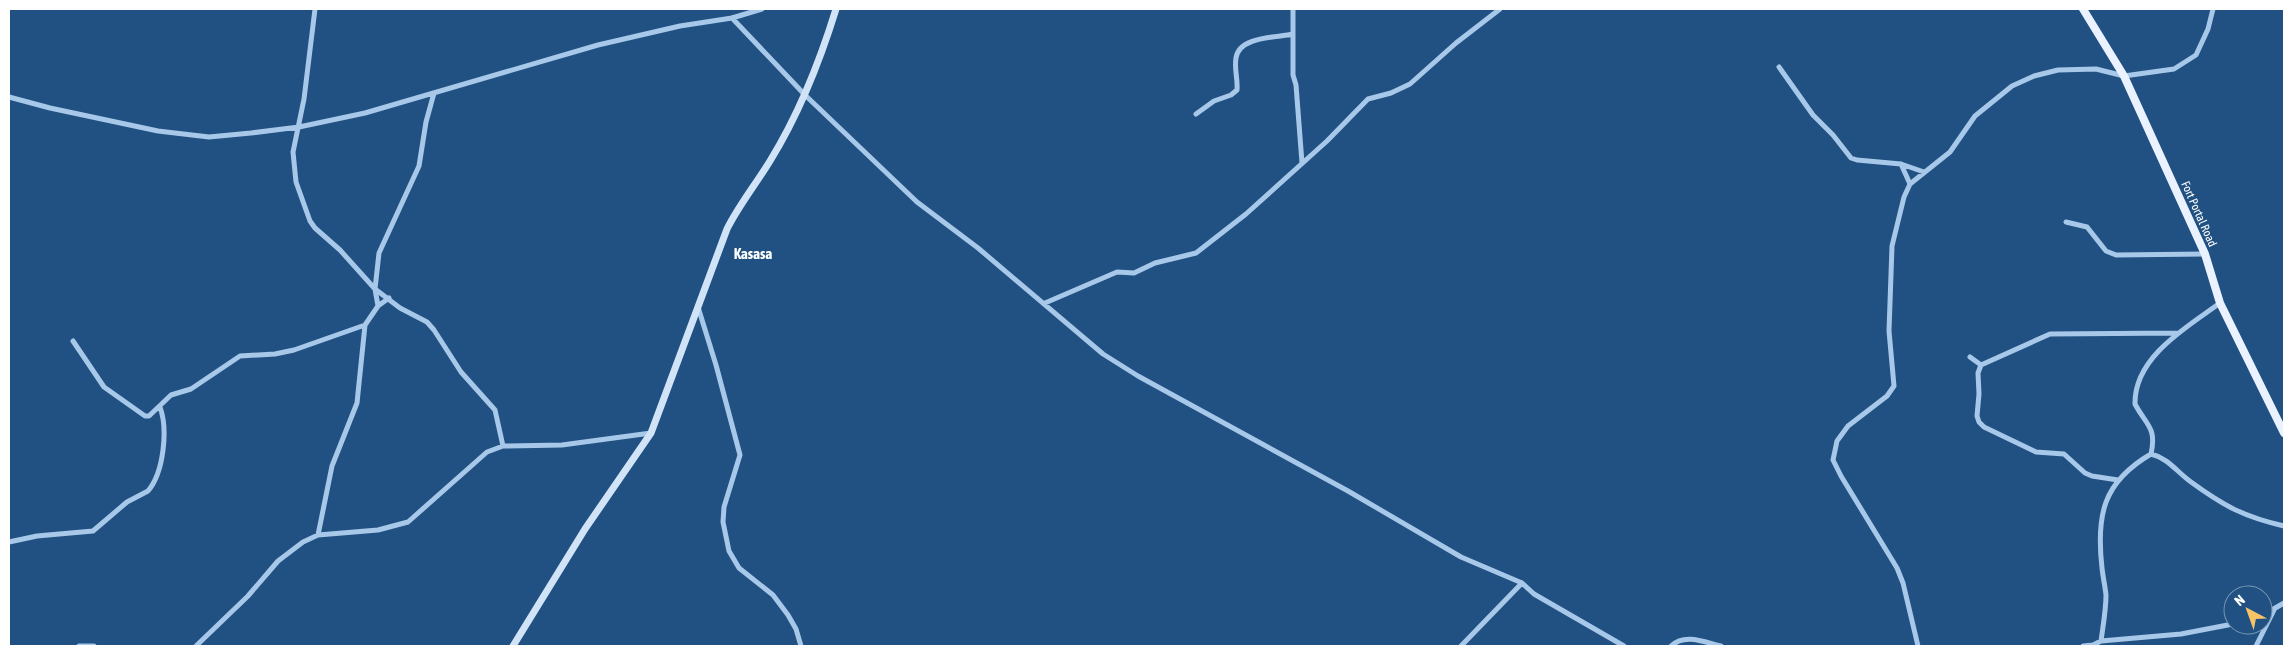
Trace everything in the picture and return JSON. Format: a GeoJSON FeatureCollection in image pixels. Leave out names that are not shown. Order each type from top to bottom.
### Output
{"type":"FeatureCollection","features":[{"type":"Feature","properties":{"kind":"main road","name":"Fort Portal Road"},"geometry":{"type":"LineString","coordinates":[[2083,9],[2124,76],[2205,254],[2220,304],[2284,433]]}},
{"type":"Feature","properties":{"kind":"street"},"geometry":{"type":"LineString","coordinates":[[315,9],[299,127],[294,140],[296,182],[310,221],[315,228],[340,250],[375,289],[400,308],[427,322],[434,330],[468,383],[495,410],[503,446]]}},
{"type":"Feature","properties":{"kind":"street"},"geometry":{"type":"LineString","coordinates":[[9,97],[50,108],[158,131],[200,136],[299,127],[365,113],[495,73],[633,36],[732,18],[759,9]]}},
{"type":"Feature","properties":{"kind":"street"},"geometry":{"type":"LineString","coordinates":[[513,646],[585,529],[650,433],[726,229],[771,159],[805,95],[836,9]]}},
{"type":"Feature","properties":{"kind":"street"},"geometry":{"type":"LineString","coordinates":[[1293,9],[1293,75],[1296,85],[1302,163]]}},
{"type":"Feature","properties":{"kind":"street"},"geometry":{"type":"LineString","coordinates":[[1045,302],[1117,272],[1134,273],[1155,263],[1196,253],[1239,219],[1302,163],[1368,99],[1391,93],[1410,84],[1456,43],[1500,9]]}},
{"type":"Feature","properties":{"kind":"street"},"geometry":{"type":"LineString","coordinates":[[1918,646],[1903,583],[1897,568],[1833,460],[1837,441],[1848,426],[1887,396],[1894,386],[1889,331],[1892,246],[1904,197],[1910,184],[1950,152],[1974,116],[2012,86],[2024,79],[2058,70],[2096,69],[2124,76],[2174,69],[2196,55],[2208,29],[2213,9]]}},
{"type":"Feature","properties":{"kind":"street"},"geometry":{"type":"LineString","coordinates":[[732,18],[805,95],[917,202],[965,237],[1033,296],[1045,302],[1088,342],[1138,376],[1348,491],[1461,557],[1522,583],[1534,594],[1624,646]]}},
{"type":"Feature","properties":{"kind":"street"},"geometry":{"type":"LineString","coordinates":[[1196,114],[1214,101],[1231,96],[1237,90],[1236,57],[1241,47],[1252,41],[1293,34]]}},
{"type":"Feature","properties":{"kind":"street"},"geometry":{"type":"LineString","coordinates":[[1779,67],[1813,115],[1833,135],[1851,158],[1901,164],[1924,172]]}},
{"type":"Feature","properties":{"kind":"street"},"geometry":{"type":"LineString","coordinates":[[378,306],[375,289],[379,253],[419,166],[426,122],[434,93]]}},
{"type":"Feature","properties":{"kind":"street"},"geometry":{"type":"LineString","coordinates":[[1901,164],[1910,184]]}},
{"type":"Feature","properties":{"kind":"street"},"geometry":{"type":"LineString","coordinates":[[2066,222],[2087,227],[2106,251],[2116,255],[2205,254]]}},
{"type":"Feature","properties":{"kind":"street"},"geometry":{"type":"LineString","coordinates":[[318,535],[332,466],[357,403],[365,325],[378,306],[389,298]]}},
{"type":"Feature","properties":{"kind":"street"},"geometry":{"type":"LineString","coordinates":[[2101,641],[2106,595],[2101,558],[2104,506],[2111,489],[2118,480],[2151,454],[2154,435],[2135,404],[2135,398],[2145,369],[2180,332],[2220,304]]}},
{"type":"Feature","properties":{"kind":"street"},"geometry":{"type":"LineString","coordinates":[[697,307],[716,365],[740,455],[724,507],[723,522],[729,551],[739,568],[773,595],[784,608],[793,622],[801,646]]}},
{"type":"Feature","properties":{"kind":"street"},"geometry":{"type":"LineString","coordinates":[[73,341],[104,387],[145,416],[149,416],[171,395],[191,389],[240,356],[275,354],[294,350],[365,325]]}},
{"type":"Feature","properties":{"kind":"street"},"geometry":{"type":"LineString","coordinates":[[2118,480],[2107,480],[2085,473],[2064,454],[2036,452],[1984,427],[1979,422],[1977,416],[1980,394],[1978,373],[1981,365],[2050,334],[2180,332]]}},
{"type":"Feature","properties":{"kind":"street"},"geometry":{"type":"LineString","coordinates":[[1970,357],[1981,365]]}},
{"type":"Feature","properties":{"kind":"street"},"geometry":{"type":"LineString","coordinates":[[9,542],[36,536],[93,532],[127,502],[148,491],[161,457],[164,436],[164,420],[160,407]]}},
{"type":"Feature","properties":{"kind":"street"},"geometry":{"type":"LineString","coordinates":[[196,646],[248,596],[278,560],[318,535],[378,530],[408,522],[487,452],[503,446],[562,446],[650,433]]}},
{"type":"Feature","properties":{"kind":"street"},"geometry":{"type":"LineString","coordinates":[[2151,454],[2163,457],[2189,481],[2236,512],[2284,526]]}},
{"type":"Feature","properties":{"kind":"street"},"geometry":{"type":"LineString","coordinates":[[2107,480],[2111,489]]}},
{"type":"Feature","properties":{"kind":"street"},"geometry":{"type":"LineString","coordinates":[[1461,646],[1522,583]]}},
{"type":"Feature","properties":{"kind":"street"},"geometry":{"type":"LineString","coordinates":[[2256,646],[2274,610],[2284,603]]}},
{"type":"Feature","properties":{"kind":"street"},"geometry":{"type":"LineString","coordinates":[[2083,646],[2093,646],[2101,641],[2180,634],[2223,626]]}},
{"type":"Feature","properties":{"kind":"street"},"geometry":{"type":"LineString","coordinates":[[1671,646],[1689,638],[1721,646]]}},
{"type":"Feature","properties":{"kind":"street"},"geometry":{"type":"LineString","coordinates":[[79,646],[94,646]]}},
{"type":"Feature","properties":{"kind":"district","name":"Kasasa"},"geometry":{"type":"Point","coordinates":[753,254]}}]}
